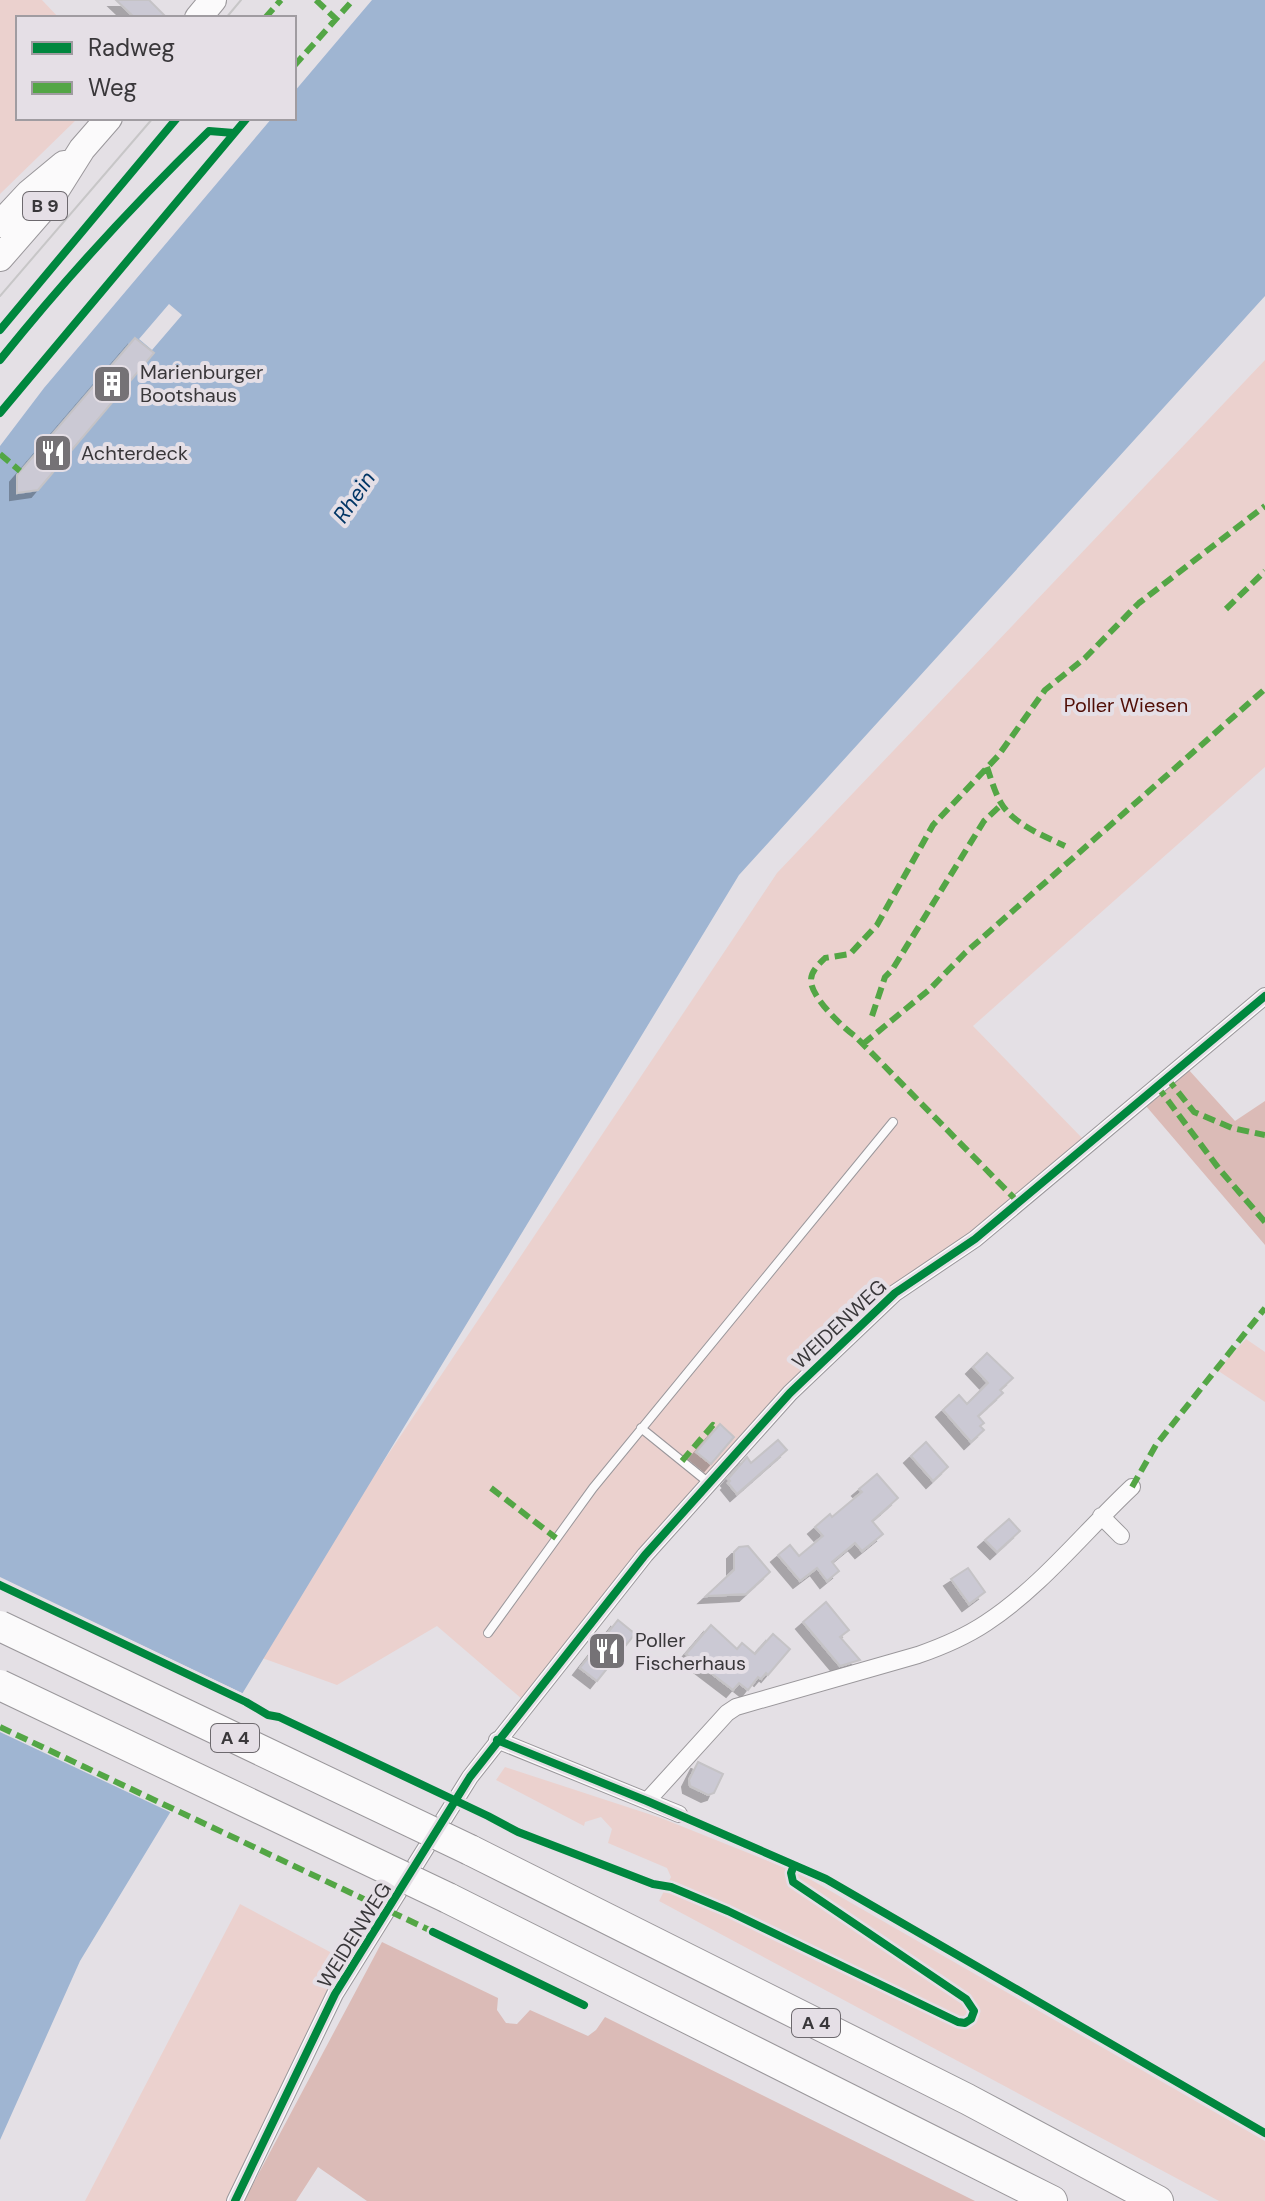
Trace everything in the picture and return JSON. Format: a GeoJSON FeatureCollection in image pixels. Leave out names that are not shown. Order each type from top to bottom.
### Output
{"type":"FeatureCollection","features":[{"type":"Feature","properties":{"kind":"highway","name":"A 4"},"geometry":{"type":"LineString","coordinates":[[0,1626],[470,1850],[967,2099],[1158,2201]]}},
{"type":"Feature","properties":{"kind":"highway","name":"A 4"},"geometry":{"type":"LineString","coordinates":[[0,1685],[448,1898],[1052,2201]]}},
{"type":"Feature","properties":{"kind":"main road"},"geometry":{"type":"LineString","coordinates":[[200,16],[213,0]]}},
{"type":"Feature","properties":{"kind":"main road","name":"B 9"},"geometry":{"type":"LineString","coordinates":[[6,213],[82,149],[107,120]]}},
{"type":"Feature","properties":{"kind":"main road","name":"B 9"},"geometry":{"type":"LineString","coordinates":[[0,258],[48,203],[82,149]]}},
{"type":"Feature","properties":{"kind":"street","name":"WEIDENWEG"},"geometry":{"type":"LineString","coordinates":[[235,2201],[335,1994],[470,1777],[645,1555],[790,1393],[895,1293],[975,1239],[1265,996]]}},
{"type":"Feature","properties":{"kind":"street"},"geometry":{"type":"LineString","coordinates":[[647,1801],[727,1713],[736,1707],[771,1701],[918,1655],[946,1645],[985,1624],[1024,1595],[1132,1487]]}},
{"type":"Feature","properties":{"kind":"street"},"geometry":{"type":"LineString","coordinates":[[1101,1516],[1121,1536]]}},
{"type":"Feature","properties":{"kind":"street"},"geometry":{"type":"LineString","coordinates":[[497,1740],[679,1814]]}},
{"type":"Feature","properties":{"kind":"lane"},"geometry":{"type":"LineString","coordinates":[[488,1633],[547,1549],[641,1428],[893,1122]]}},
{"type":"Feature","properties":{"kind":"lane"},"geometry":{"type":"LineString","coordinates":[[641,1428],[709,1483]]}},
{"type":"Feature","properties":{"kind":"green space"},"geometry":{"type":"Polygon","coordinates":[[[0,0],[42,0],[57,16],[16,16],[16,120],[76,120],[0,194],[0,0]]]}},
{"type":"Feature","properties":{"kind":"green space","name":"Poller Wiesen"},"geometry":{"type":"Polygon","coordinates":[[[1265,360],[1265,767],[973,1026],[1084,1140],[966,1238],[881,1297],[522,1699],[437,1626],[337,1685],[254,1655],[777,873],[1265,360]]]}},
{"type":"Feature","properties":{"kind":"green space"},"geometry":{"type":"Polygon","coordinates":[[[1246,1339],[1265,1352],[1265,1402],[1217,1370],[1246,1339]]]}},
{"type":"Feature","properties":{"kind":"green space"},"geometry":{"type":"Polygon","coordinates":[[[505,1767],[661,1818],[801,1874],[1265,2141],[1265,2201],[1219,2201],[659,1901],[671,1877],[667,1868],[608,1843],[612,1829],[601,1817],[585,1822],[584,1826],[496,1780],[505,1767]]]}},
{"type":"Feature","properties":{"kind":"green space"},"geometry":{"type":"Polygon","coordinates":[[[240,1904],[347,1961],[226,2201],[85,2201],[240,1904]]]}},
{"type":"Feature","properties":{"kind":"shaded area"},"geometry":{"type":"Polygon","coordinates":[[[1188,1069],[1235,1121],[1265,1101],[1265,1245],[1146,1106],[1188,1069]]]}},
{"type":"Feature","properties":{"kind":"shaded area"},"geometry":{"type":"Polygon","coordinates":[[[382,1942],[498,1998],[497,2010],[506,2023],[517,2024],[530,2010],[588,2036],[605,2017],[975,2201],[367,2201],[318,2167],[296,2201],[244,2201],[382,1942]]]}},
{"type":"Feature","properties":{"kind":"water","name":"Rhein"},"geometry":{"type":"Polygon","coordinates":[[[372,0],[1265,0],[1265,296],[739,875],[80,1961],[0,2140],[0,446],[44,388],[270,120],[296,120],[296,90],[372,0]]]}},
{"type":"Feature","properties":{"kind":"pier"},"geometry":{"type":"Polygon","coordinates":[[[169,304],[182,315],[152,350],[139,339],[169,304]]]}},
{"type":"Feature","properties":{"kind":"pier"},"geometry":{"type":"Polygon","coordinates":[[[0,1577],[246,1695],[174,1814],[0,1732],[0,1577]]]}},
{"type":"Feature","properties":{"kind":"building"},"geometry":{"type":"Polygon","coordinates":[[[116,0],[149,0],[165,16],[133,16],[116,0]]]}},
{"type":"Feature","properties":{"kind":"building","name":"Marienburger Bootshaus"},"geometry":{"type":"Polygon","coordinates":[[[135,338],[154,353],[38,490],[17,493],[17,475],[135,338]]]}},
{"type":"Feature","properties":{"kind":"building"},"geometry":{"type":"Polygon","coordinates":[[[987,1353],[1013,1378],[1000,1390],[1003,1393],[978,1416],[984,1423],[980,1426],[984,1430],[971,1442],[943,1410],[959,1395],[967,1404],[988,1383],[973,1367],[987,1353]]]}},
{"type":"Feature","properties":{"kind":"building"},"geometry":{"type":"Polygon","coordinates":[[[720,1424],[734,1437],[711,1464],[696,1452],[720,1424]]]}},
{"type":"Feature","properties":{"kind":"building"},"geometry":{"type":"Polygon","coordinates":[[[778,1440],[787,1450],[737,1494],[728,1479],[747,1457],[751,1463],[778,1440]]]}},
{"type":"Feature","properties":{"kind":"building"},"geometry":{"type":"Polygon","coordinates":[[[926,1442],[948,1467],[933,1481],[911,1456],[926,1442]]]}},
{"type":"Feature","properties":{"kind":"building"},"geometry":{"type":"Polygon","coordinates":[[[877,1474],[898,1498],[872,1521],[883,1534],[862,1551],[855,1543],[832,1562],[839,1571],[827,1581],[817,1568],[800,1581],[778,1555],[790,1545],[799,1556],[823,1536],[815,1527],[862,1492],[859,1489],[877,1474]]]}},
{"type":"Feature","properties":{"kind":"building"},"geometry":{"type":"Polygon","coordinates":[[[1009,1519],[1020,1531],[997,1552],[985,1540],[1009,1519]]]}},
{"type":"Feature","properties":{"kind":"building"},"geometry":{"type":"Polygon","coordinates":[[[748,1546],[770,1572],[746,1594],[706,1596],[734,1570],[734,1552],[739,1547],[748,1546]]]}},
{"type":"Feature","properties":{"kind":"building"},"geometry":{"type":"Polygon","coordinates":[[[968,1568],[985,1592],[969,1604],[951,1579],[968,1568]]]}},
{"type":"Feature","properties":{"kind":"building"},"geometry":{"type":"Polygon","coordinates":[[[826,1602],[849,1630],[840,1637],[860,1660],[840,1666],[803,1622],[826,1602]]]}},
{"type":"Feature","properties":{"kind":"building","name":"Poller Fischerhaus"},"geometry":{"type":"Polygon","coordinates":[[[618,1620],[635,1634],[597,1681],[580,1668],[618,1620]]]}},
{"type":"Feature","properties":{"kind":"building"},"geometry":{"type":"Polygon","coordinates":[[[711,1625],[737,1649],[742,1643],[755,1654],[773,1634],[790,1649],[768,1675],[766,1673],[761,1679],[758,1677],[748,1690],[739,1683],[733,1690],[686,1654],[711,1625]]]}},
{"type":"Feature","properties":{"kind":"building"},"geometry":{"type":"Polygon","coordinates":[[[698,1762],[723,1774],[714,1793],[708,1795],[690,1786],[689,1780],[698,1762]]]}},
{"type":"Feature","properties":{"kind":"tram line"},"geometry":{"type":"LineString","coordinates":[[228,16],[241,0]]}},
{"type":"Feature","properties":{"kind":"tram line"},"geometry":{"type":"LineString","coordinates":[[0,296],[151,120]]}},
{"type":"Feature","properties":{"kind":"marked path"},"geometry":{"type":"LineString","coordinates":[[267,16],[281,0]]}},
{"type":"Feature","properties":{"kind":"marked path"},"geometry":{"type":"LineString","coordinates":[[316,0],[336,19]]}},
{"type":"Feature","properties":{"kind":"marked path"},"geometry":{"type":"LineString","coordinates":[[296,64],[353,0]]}},
{"type":"Feature","properties":{"kind":"marked path"},"geometry":{"type":"LineString","coordinates":[[0,454],[20,471]]}},
{"type":"Feature","properties":{"kind":"marked path"},"geometry":{"type":"LineString","coordinates":[[1018,1202],[828,1011],[812,987],[812,974],[825,958],[850,954],[877,925],[933,825],[998,756],[1045,690],[1085,658],[1139,603],[1265,506]]}},
{"type":"Feature","properties":{"kind":"marked path"},"geometry":{"type":"LineString","coordinates":[[1226,609],[1265,571]]}},
{"type":"Feature","properties":{"kind":"marked path"},"geometry":{"type":"LineString","coordinates":[[863,1044],[930,989],[965,953],[1265,689]]}},
{"type":"Feature","properties":{"kind":"marked path"},"geometry":{"type":"LineString","coordinates":[[987,767],[1006,810],[1030,829],[1065,846]]}},
{"type":"Feature","properties":{"kind":"marked path"},"geometry":{"type":"LineString","coordinates":[[872,1016],[885,977],[984,821],[1001,805]]}},
{"type":"Feature","properties":{"kind":"marked path"},"geometry":{"type":"LineString","coordinates":[[1167,1078],[1194,1112],[1232,1128],[1265,1135]]}},
{"type":"Feature","properties":{"kind":"marked path"},"geometry":{"type":"LineString","coordinates":[[1157,1086],[1220,1170],[1265,1222]]}},
{"type":"Feature","properties":{"kind":"marked path"},"geometry":{"type":"LineString","coordinates":[[1132,1487],[1156,1445],[1265,1308]]}},
{"type":"Feature","properties":{"kind":"marked path"},"geometry":{"type":"LineString","coordinates":[[682,1461],[713,1425],[717,1428]]}},
{"type":"Feature","properties":{"kind":"marked path"},"geometry":{"type":"LineString","coordinates":[[491,1488],[556,1538]]}},
{"type":"Feature","properties":{"kind":"marked path"},"geometry":{"type":"LineString","coordinates":[[0,1727],[440,1935]]}},
{"type":"Feature","properties":{"kind":"cycle path"},"geometry":{"type":"LineString","coordinates":[[0,330],[175,120]]}},
{"type":"Feature","properties":{"kind":"cycle path"},"geometry":{"type":"LineString","coordinates":[[0,413],[245,120]]}},
{"type":"Feature","properties":{"kind":"cycle path"},"geometry":{"type":"LineString","coordinates":[[0,360],[101,242],[209,131],[234,133]]}},
{"type":"Feature","properties":{"kind":"cycle path"},"geometry":{"type":"LineString","coordinates":[[235,2201],[335,1994],[470,1777],[645,1555],[790,1393],[895,1293],[975,1239],[1265,996]]}},
{"type":"Feature","properties":{"kind":"cycle path"},"geometry":{"type":"LineString","coordinates":[[0,1585],[518,1832],[728,1911],[958,2022],[965,2023],[971,2019],[974,2011],[966,1999],[793,1882],[791,1873],[794,1865]]}},
{"type":"Feature","properties":{"kind":"cycle path"},"geometry":{"type":"LineString","coordinates":[[497,1740],[826,1879],[1265,2133]]}},
{"type":"Feature","properties":{"kind":"cycle path"},"geometry":{"type":"LineString","coordinates":[[433,1932],[584,2005]]}},
{"type":"Feature","properties":{"kind":"place","name":"Marienburger Bootshaus"},"geometry":{"type":"Point","coordinates":[112,384]}},
{"type":"Feature","properties":{"kind":"place","name":"Achterdeck"},"geometry":{"type":"Point","coordinates":[53,453]}},
{"type":"Feature","properties":{"kind":"place","name":"Poller Fischerhaus"},"geometry":{"type":"Point","coordinates":[607,1651]}}]}
